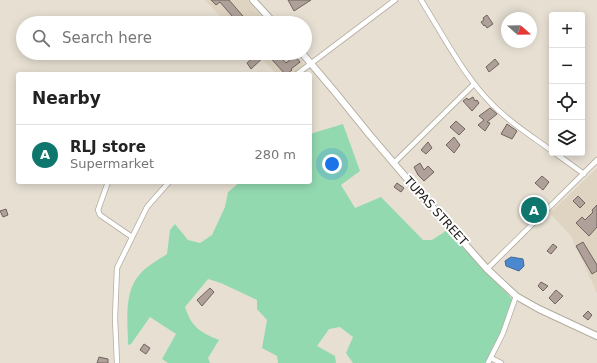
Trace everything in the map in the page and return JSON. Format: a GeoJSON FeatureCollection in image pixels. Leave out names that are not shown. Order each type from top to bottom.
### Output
{"type":"FeatureCollection","features":[{"type":"Feature","properties":{"kind":"street"},"geometry":{"type":"LineString","coordinates":[[253,0],[268,16]]}},
{"type":"Feature","properties":{"kind":"street"},"geometry":{"type":"LineString","coordinates":[[300,72],[395,0]]}},
{"type":"Feature","properties":{"kind":"street"},"geometry":{"type":"LineString","coordinates":[[421,0],[474,84],[488,100],[520,129],[549,149]]}},
{"type":"Feature","properties":{"kind":"street","name":"TUPAS STREET"},"geometry":{"type":"LineString","coordinates":[[308,60],[394,163],[487,269],[516,296],[539,309],[597,336]]}},
{"type":"Feature","properties":{"kind":"street"},"geometry":{"type":"LineString","coordinates":[[394,163],[474,84]]}},
{"type":"Feature","properties":{"kind":"street"},"geometry":{"type":"LineString","coordinates":[[559,156],[584,174]]}},
{"type":"Feature","properties":{"kind":"street"},"geometry":{"type":"LineString","coordinates":[[487,269],[597,160]]}},
{"type":"Feature","properties":{"kind":"street"},"geometry":{"type":"LineString","coordinates":[[107,184],[98,210],[100,215],[132,237]]}},
{"type":"Feature","properties":{"kind":"street"},"geometry":{"type":"LineString","coordinates":[[117,363],[117,268],[147,207],[167,184]]}},
{"type":"Feature","properties":{"kind":"street"},"geometry":{"type":"LineString","coordinates":[[488,363],[503,333],[516,296]]}},
{"type":"Feature","properties":{"kind":"street"},"geometry":{"type":"LineString","coordinates":[[491,358],[501,363]]}},
{"type":"Feature","properties":{"kind":"shaded area"},"geometry":{"type":"Polygon","coordinates":[[[205,0],[247,0],[261,16],[220,16],[205,0]]]}},
{"type":"Feature","properties":{"kind":"shaded area"},"geometry":{"type":"Polygon","coordinates":[[[263,60],[300,60],[304,65],[295,72],[275,72],[263,60]]]}},
{"type":"Feature","properties":{"kind":"shaded area"},"geometry":{"type":"Polygon","coordinates":[[[597,168],[597,293],[571,236],[550,213],[597,168]]]}},
{"type":"Feature","properties":{"kind":"green space"},"geometry":{"type":"Polygon","coordinates":[[[343,124],[360,171],[341,185],[355,208],[381,197],[423,240],[432,240],[449,229],[513,300],[504,330],[486,363],[353,363],[346,353],[353,337],[340,327],[329,329],[317,346],[335,356],[336,363],[278,363],[277,356],[262,348],[267,320],[257,309],[257,300],[221,283],[208,279],[185,307],[194,325],[202,332],[219,340],[208,358],[210,363],[168,363],[162,359],[176,334],[150,317],[131,344],[128,345],[127,318],[131,290],[135,281],[143,271],[167,254],[170,230],[175,224],[188,240],[200,243],[212,235],[225,207],[228,192],[238,184],[312,184],[312,133],[343,124]]]}},
{"type":"Feature","properties":{"kind":"water"},"geometry":{"type":"Polygon","coordinates":[[[511,257],[523,259],[524,266],[519,271],[506,266],[505,261],[511,257]]]}},
{"type":"Feature","properties":{"kind":"building"},"geometry":{"type":"Polygon","coordinates":[[[211,0],[229,0],[243,16],[232,16],[220,2],[216,5],[211,0]]]}},
{"type":"Feature","properties":{"kind":"building"},"geometry":{"type":"Polygon","coordinates":[[[288,0],[311,0],[294,11],[288,0]]]}},
{"type":"Feature","properties":{"kind":"building"},"geometry":{"type":"Polygon","coordinates":[[[487,15],[493,24],[487,28],[481,22],[487,15]]]}},
{"type":"Feature","properties":{"kind":"building"},"geometry":{"type":"Polygon","coordinates":[[[495,59],[499,64],[489,72],[486,67],[495,59]]]}},
{"type":"Feature","properties":{"kind":"building"},"geometry":{"type":"Polygon","coordinates":[[[250,60],[261,60],[251,69],[247,63],[250,60]]]}},
{"type":"Feature","properties":{"kind":"building"},"geometry":{"type":"Polygon","coordinates":[[[272,60],[283,60],[286,63],[290,60],[298,60],[300,62],[290,72],[283,72],[272,60]]]}},
{"type":"Feature","properties":{"kind":"building"},"geometry":{"type":"Polygon","coordinates":[[[473,97],[475,101],[477,100],[479,103],[472,111],[463,101],[467,98],[468,100],[473,97]]]}},
{"type":"Feature","properties":{"kind":"building"},"geometry":{"type":"Polygon","coordinates":[[[490,108],[497,114],[487,122],[490,123],[485,131],[478,125],[484,120],[479,116],[490,108]]]}},
{"type":"Feature","properties":{"kind":"building"},"geometry":{"type":"Polygon","coordinates":[[[456,121],[465,129],[459,135],[450,127],[456,121]]]}},
{"type":"Feature","properties":{"kind":"building"},"geometry":{"type":"Polygon","coordinates":[[[507,124],[517,131],[512,139],[501,134],[507,124]]]}},
{"type":"Feature","properties":{"kind":"building"},"geometry":{"type":"Polygon","coordinates":[[[454,137],[460,145],[454,153],[446,145],[454,137]]]}},
{"type":"Feature","properties":{"kind":"building"},"geometry":{"type":"Polygon","coordinates":[[[428,142],[432,148],[426,154],[421,150],[428,142]]]}},
{"type":"Feature","properties":{"kind":"building"},"geometry":{"type":"Polygon","coordinates":[[[420,163],[424,170],[428,166],[434,172],[424,181],[418,175],[414,167],[420,163]]]}},
{"type":"Feature","properties":{"kind":"building"},"geometry":{"type":"Polygon","coordinates":[[[542,176],[549,182],[543,190],[535,183],[542,176]]]}},
{"type":"Feature","properties":{"kind":"building"},"geometry":{"type":"Polygon","coordinates":[[[397,183],[404,188],[401,192],[394,187],[397,183]]]}},
{"type":"Feature","properties":{"kind":"building"},"geometry":{"type":"Polygon","coordinates":[[[578,196],[585,203],[580,208],[573,201],[578,196]]]}},
{"type":"Feature","properties":{"kind":"building"},"geometry":{"type":"Polygon","coordinates":[[[597,205],[597,227],[589,236],[576,223],[582,217],[585,220],[593,212],[592,210],[597,205]]]}},
{"type":"Feature","properties":{"kind":"building"},"geometry":{"type":"Polygon","coordinates":[[[6,209],[8,215],[3,217],[0,211],[6,209]]]}},
{"type":"Feature","properties":{"kind":"building"},"geometry":{"type":"Polygon","coordinates":[[[583,242],[597,265],[597,271],[592,274],[576,246],[583,242]]]}},
{"type":"Feature","properties":{"kind":"building"},"geometry":{"type":"Polygon","coordinates":[[[553,244],[557,247],[551,254],[547,251],[553,244]]]}},
{"type":"Feature","properties":{"kind":"building"},"geometry":{"type":"Polygon","coordinates":[[[541,282],[548,286],[543,291],[538,286],[541,282]]]}},
{"type":"Feature","properties":{"kind":"building"},"geometry":{"type":"Polygon","coordinates":[[[210,288],[214,292],[202,306],[197,300],[210,288]]]}},
{"type":"Feature","properties":{"kind":"building"},"geometry":{"type":"Polygon","coordinates":[[[556,290],[563,296],[555,304],[549,298],[556,290]]]}},
{"type":"Feature","properties":{"kind":"building"},"geometry":{"type":"Polygon","coordinates":[[[588,311],[592,315],[588,320],[583,316],[588,311]]]}},
{"type":"Feature","properties":{"kind":"building"},"geometry":{"type":"Polygon","coordinates":[[[144,344],[150,348],[146,354],[140,350],[144,344]]]}},
{"type":"Feature","properties":{"kind":"building"},"geometry":{"type":"Polygon","coordinates":[[[99,357],[108,359],[108,363],[97,363],[99,357]]]}},
{"type":"Feature","properties":{"kind":"place","name":"RLJ store"},"geometry":{"type":"Point","coordinates":[534,210]}}]}
